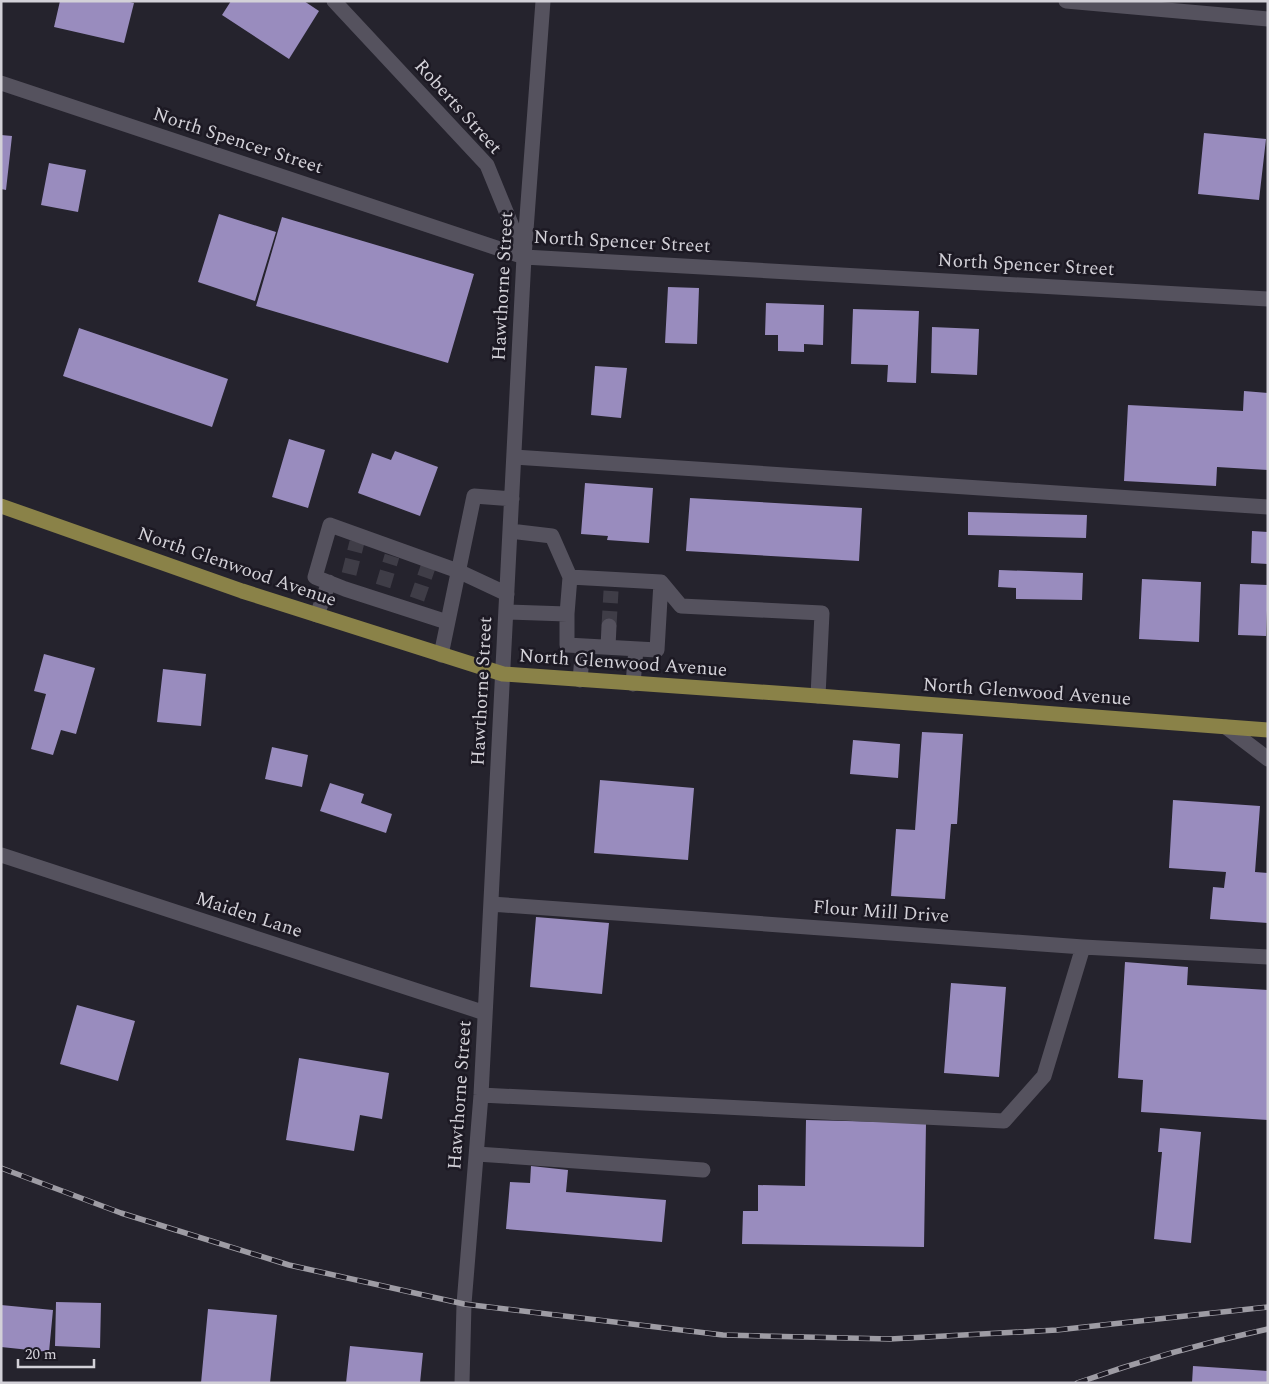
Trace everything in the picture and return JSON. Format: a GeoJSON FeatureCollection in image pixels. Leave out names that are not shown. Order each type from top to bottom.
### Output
{"type":"FeatureCollection","features":[{"type":"Feature","properties":{"kind":"main road","name":"North Glenwood Avenue"},"geometry":{"type":"LineString","coordinates":[[1,506],[242,591],[503,674],[1268,730]]}},
{"type":"Feature","properties":{"kind":"street","name":"Roberts Street"},"geometry":{"type":"LineString","coordinates":[[334,1],[486,165],[524,257]]}},
{"type":"Feature","properties":{"kind":"street","name":"Hawthorne Street"},"geometry":{"type":"LineString","coordinates":[[462,1383],[464,1304],[481,1094],[524,257],[543,1]]}},
{"type":"Feature","properties":{"kind":"street"},"geometry":{"type":"LineString","coordinates":[[1066,1],[1268,19]]}},
{"type":"Feature","properties":{"kind":"street","name":"North Spencer Street"},"geometry":{"type":"LineString","coordinates":[[1,83],[524,257],[1268,298]]}},
{"type":"Feature","properties":{"kind":"street"},"geometry":{"type":"LineString","coordinates":[[514,457],[1268,507]]}},
{"type":"Feature","properties":{"kind":"street"},"geometry":{"type":"LineString","coordinates":[[441,655],[474,496],[512,499]]}},
{"type":"Feature","properties":{"kind":"street"},"geometry":{"type":"LineString","coordinates":[[447,622],[415,605],[380,593],[347,582],[329,582],[315,577],[330,525],[358,539],[393,552],[458,571],[507,594]]}},
{"type":"Feature","properties":{"kind":"street"},"geometry":{"type":"LineString","coordinates":[[510,531],[552,536],[570,576],[567,645],[657,650],[661,582]]}},
{"type":"Feature","properties":{"kind":"street"},"geometry":{"type":"LineString","coordinates":[[570,576],[612,585],[661,582]]}},
{"type":"Feature","properties":{"kind":"street"},"geometry":{"type":"LineString","coordinates":[[317,615],[329,582]]}},
{"type":"Feature","properties":{"kind":"street"},"geometry":{"type":"LineString","coordinates":[[661,582],[681,606],[822,614],[818,696]]}},
{"type":"Feature","properties":{"kind":"street"},"geometry":{"type":"LineString","coordinates":[[506,612],[567,614]]}},
{"type":"Feature","properties":{"kind":"street"},"geometry":{"type":"LineString","coordinates":[[608,647],[609,626]]}},
{"type":"Feature","properties":{"kind":"street"},"geometry":{"type":"LineString","coordinates":[[580,680],[583,646]]}},
{"type":"Feature","properties":{"kind":"street"},"geometry":{"type":"LineString","coordinates":[[633,684],[636,649]]}},
{"type":"Feature","properties":{"kind":"street"},"geometry":{"type":"LineString","coordinates":[[1226,727],[1268,759]]}},
{"type":"Feature","properties":{"kind":"street","name":"Maiden Lane"},"geometry":{"type":"LineString","coordinates":[[1,855],[485,1013]]}},
{"type":"Feature","properties":{"kind":"street","name":"Flour Mill Drive"},"geometry":{"type":"LineString","coordinates":[[491,904],[1083,948],[1268,957]]}},
{"type":"Feature","properties":{"kind":"street"},"geometry":{"type":"LineString","coordinates":[[481,1094],[1004,1121],[1044,1076],[1083,948]]}},
{"type":"Feature","properties":{"kind":"street"},"geometry":{"type":"LineString","coordinates":[[477,1154],[703,1170]]}},
{"type":"Feature","properties":{"kind":"building"},"geometry":{"type":"Polygon","coordinates":[[[60,1],[126,1],[134,3],[124,43],[54,27],[60,1]]]}},
{"type":"Feature","properties":{"kind":"building"},"geometry":{"type":"Polygon","coordinates":[[[231,1],[304,1],[319,11],[289,59],[222,15],[231,1]]]}},
{"type":"Feature","properties":{"kind":"building"},"geometry":{"type":"Polygon","coordinates":[[[1204,133],[1266,139],[1259,200],[1198,194],[1204,133]]]}},
{"type":"Feature","properties":{"kind":"building"},"geometry":{"type":"Polygon","coordinates":[[[1,135],[12,136],[6,190],[1,189],[1,135]]]}},
{"type":"Feature","properties":{"kind":"building"},"geometry":{"type":"Polygon","coordinates":[[[49,163],[86,170],[78,212],[41,205],[49,163]]]}},
{"type":"Feature","properties":{"kind":"building"},"geometry":{"type":"Polygon","coordinates":[[[219,214],[276,232],[255,301],[198,282],[219,214]]]}},
{"type":"Feature","properties":{"kind":"building"},"geometry":{"type":"Polygon","coordinates":[[[282,217],[474,274],[448,363],[256,306],[282,217]]]}},
{"type":"Feature","properties":{"kind":"building"},"geometry":{"type":"Polygon","coordinates":[[[668,287],[699,288],[697,344],[665,343],[668,287]]]}},
{"type":"Feature","properties":{"kind":"building"},"geometry":{"type":"Polygon","coordinates":[[[766,303],[824,305],[823,345],[804,344],[804,352],[778,351],[778,335],[765,335],[766,303]]]}},
{"type":"Feature","properties":{"kind":"building"},"geometry":{"type":"Polygon","coordinates":[[[853,309],[919,311],[916,383],[887,382],[888,365],[851,364],[853,309]]]}},
{"type":"Feature","properties":{"kind":"building"},"geometry":{"type":"Polygon","coordinates":[[[932,327],[979,329],[977,375],[931,373],[932,327]]]}},
{"type":"Feature","properties":{"kind":"building"},"geometry":{"type":"Polygon","coordinates":[[[79,328],[228,379],[212,427],[63,376],[79,328]]]}},
{"type":"Feature","properties":{"kind":"building"},"geometry":{"type":"Polygon","coordinates":[[[595,366],[627,368],[621,418],[591,415],[595,366]]]}},
{"type":"Feature","properties":{"kind":"building"},"geometry":{"type":"Polygon","coordinates":[[[1244,391],[1268,393],[1268,470],[1217,467],[1216,486],[1124,481],[1128,405],[1243,411],[1244,391]]]}},
{"type":"Feature","properties":{"kind":"building"},"geometry":{"type":"Polygon","coordinates":[[[289,439],[325,450],[308,508],[272,497],[289,439]]]}},
{"type":"Feature","properties":{"kind":"building"},"geometry":{"type":"Polygon","coordinates":[[[395,451],[438,467],[420,516],[358,493],[372,453],[391,460],[395,451]]]}},
{"type":"Feature","properties":{"kind":"building"},"geometry":{"type":"Polygon","coordinates":[[[585,483],[653,488],[649,543],[607,540],[608,536],[581,534],[585,483]]]}},
{"type":"Feature","properties":{"kind":"building"},"geometry":{"type":"Polygon","coordinates":[[[690,498],[862,508],[859,561],[686,551],[690,498]]]}},
{"type":"Feature","properties":{"kind":"building"},"geometry":{"type":"Polygon","coordinates":[[[968,512],[1087,515],[1086,538],[968,535],[968,512]]]}},
{"type":"Feature","properties":{"kind":"building"},"geometry":{"type":"Polygon","coordinates":[[[1252,531],[1268,532],[1268,564],[1251,563],[1252,531]]]}},
{"type":"Feature","properties":{"kind":"building"},"geometry":{"type":"Polygon","coordinates":[[[999,570],[1083,573],[1082,600],[1016,599],[1016,588],[998,587],[999,570]]]}},
{"type":"Feature","properties":{"kind":"building"},"geometry":{"type":"Polygon","coordinates":[[[1142,579],[1201,582],[1199,642],[1139,639],[1142,579]]]}},
{"type":"Feature","properties":{"kind":"building"},"geometry":{"type":"Polygon","coordinates":[[[1240,584],[1268,585],[1266,636],[1238,635],[1240,584]]]}},
{"type":"Feature","properties":{"kind":"building"},"geometry":{"type":"Polygon","coordinates":[[[44,654],[95,668],[76,734],[61,730],[53,755],[31,749],[46,694],[34,691],[44,654]]]}},
{"type":"Feature","properties":{"kind":"building"},"geometry":{"type":"Polygon","coordinates":[[[163,669],[206,674],[201,726],[157,722],[163,669]]]}},
{"type":"Feature","properties":{"kind":"building"},"geometry":{"type":"Polygon","coordinates":[[[922,732],[963,734],[957,824],[951,824],[945,899],[891,896],[896,829],[915,830],[922,732]]]}},
{"type":"Feature","properties":{"kind":"building"},"geometry":{"type":"Polygon","coordinates":[[[853,740],[900,744],[898,778],[850,774],[853,740]]]}},
{"type":"Feature","properties":{"kind":"building"},"geometry":{"type":"Polygon","coordinates":[[[272,747],[308,755],[302,787],[265,779],[272,747]]]}},
{"type":"Feature","properties":{"kind":"building"},"geometry":{"type":"Polygon","coordinates":[[[600,780],[694,788],[688,860],[594,853],[600,780]]]}},
{"type":"Feature","properties":{"kind":"building"},"geometry":{"type":"Polygon","coordinates":[[[330,783],[364,794],[361,803],[392,814],[386,833],[320,811],[330,783]]]}},
{"type":"Feature","properties":{"kind":"building"},"geometry":{"type":"Polygon","coordinates":[[[1173,800],[1260,806],[1255,872],[1268,873],[1268,923],[1210,919],[1213,887],[1224,888],[1226,872],[1169,868],[1173,800]]]}},
{"type":"Feature","properties":{"kind":"building"},"geometry":{"type":"Polygon","coordinates":[[[536,917],[609,923],[602,994],[530,987],[536,917]]]}},
{"type":"Feature","properties":{"kind":"building"},"geometry":{"type":"Polygon","coordinates":[[[1125,962],[1188,967],[1187,985],[1268,990],[1268,1120],[1141,1112],[1143,1080],[1118,1078],[1125,962]]]}},
{"type":"Feature","properties":{"kind":"building"},"geometry":{"type":"Polygon","coordinates":[[[951,983],[1006,987],[999,1077],[944,1073],[951,983]]]}},
{"type":"Feature","properties":{"kind":"building"},"geometry":{"type":"Polygon","coordinates":[[[77,1005],[135,1021],[118,1081],[60,1064],[77,1005]]]}},
{"type":"Feature","properties":{"kind":"building"},"geometry":{"type":"Polygon","coordinates":[[[299,1058],[389,1073],[382,1119],[360,1115],[354,1151],[286,1140],[299,1058]]]}},
{"type":"Feature","properties":{"kind":"building"},"geometry":{"type":"Polygon","coordinates":[[[806,1120],[926,1123],[924,1247],[742,1244],[743,1211],[758,1211],[758,1185],[805,1186],[806,1120]]]}},
{"type":"Feature","properties":{"kind":"building"},"geometry":{"type":"Polygon","coordinates":[[[1160,1128],[1201,1132],[1191,1243],[1154,1239],[1162,1152],[1158,1152],[1160,1128]]]}},
{"type":"Feature","properties":{"kind":"building"},"geometry":{"type":"Polygon","coordinates":[[[531,1166],[568,1170],[566,1192],[666,1200],[662,1242],[506,1229],[510,1182],[530,1183],[531,1166]]]}},
{"type":"Feature","properties":{"kind":"building"},"geometry":{"type":"Polygon","coordinates":[[[56,1302],[101,1303],[100,1348],[55,1346],[56,1302]]]}},
{"type":"Feature","properties":{"kind":"building"},"geometry":{"type":"Polygon","coordinates":[[[1,1305],[53,1310],[49,1352],[1,1347],[1,1305]]]}},
{"type":"Feature","properties":{"kind":"building"},"geometry":{"type":"Polygon","coordinates":[[[208,1309],[277,1315],[270,1383],[201,1383],[208,1309]]]}},
{"type":"Feature","properties":{"kind":"building"},"geometry":{"type":"Polygon","coordinates":[[[350,1346],[423,1353],[420,1383],[346,1383],[350,1346]]]}},
{"type":"Feature","properties":{"kind":"building"},"geometry":{"type":"Polygon","coordinates":[[[1193,1366],[1268,1371],[1268,1383],[1192,1383],[1193,1366]]]}},
{"type":"Feature","properties":{"kind":"tunnel"},"geometry":{"type":"LineString","coordinates":[[349,574],[357,542]]}},
{"type":"Feature","properties":{"kind":"tunnel"},"geometry":{"type":"LineString","coordinates":[[383,586],[392,556]]}},
{"type":"Feature","properties":{"kind":"tunnel"},"geometry":{"type":"LineString","coordinates":[[417,599],[428,567]]}},
{"type":"Feature","properties":{"kind":"tunnel"},"geometry":{"type":"LineString","coordinates":[[609,626],[611,591]]}},
{"type":"Feature","properties":{"kind":"railway"},"geometry":{"type":"LineString","coordinates":[[1,1168],[121,1213],[289,1265],[464,1304],[723,1335],[890,1339],[1057,1330],[1268,1307]]}},
{"type":"Feature","properties":{"kind":"railway"},"geometry":{"type":"LineString","coordinates":[[1077,1383],[1171,1353],[1268,1329]]}}]}
